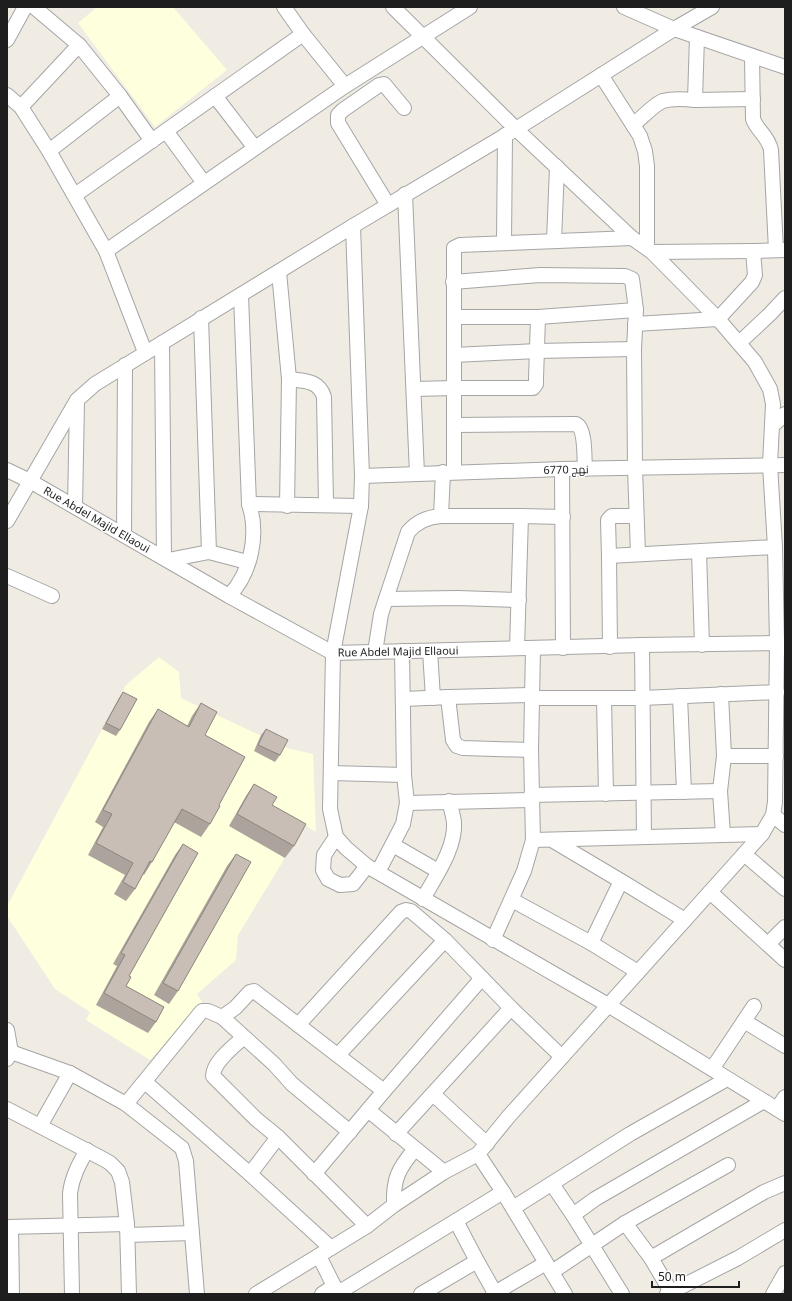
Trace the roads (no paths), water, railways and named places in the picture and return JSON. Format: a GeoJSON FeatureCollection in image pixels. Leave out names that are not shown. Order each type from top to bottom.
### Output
{"type":"FeatureCollection","features":[{"type":"Feature","properties":{"kind":"street"},"geometry":{"type":"LineString","coordinates":[[7,40],[25,7]]}},
{"type":"Feature","properties":{"kind":"street"},"geometry":{"type":"LineString","coordinates":[[34,7],[79,45],[120,96],[152,141]]}},
{"type":"Feature","properties":{"kind":"street"},"geometry":{"type":"LineString","coordinates":[[284,7],[303,34],[345,86]]}},
{"type":"Feature","properties":{"kind":"street"},"geometry":{"type":"LineString","coordinates":[[256,1294],[367,1226],[394,1205],[444,1172],[483,1149],[509,1116],[762,834],[773,815],[776,802],[777,692],[781,645],[775,548],[779,512],[770,465],[773,404],[770,388],[755,362],[718,319],[649,250],[632,238],[556,167],[511,132],[393,7]]}},
{"type":"Feature","properties":{"kind":"street"},"geometry":{"type":"LineString","coordinates":[[106,251],[345,86],[470,7]]}},
{"type":"Feature","properties":{"kind":"street"},"geometry":{"type":"LineString","coordinates":[[624,7],[674,29],[785,67]]}},
{"type":"Feature","properties":{"kind":"street"},"geometry":{"type":"LineString","coordinates":[[7,521],[77,400],[95,384],[405,194],[511,132],[674,29],[712,7]]}},
{"type":"Feature","properties":{"kind":"street"},"geometry":{"type":"LineString","coordinates":[[76,195],[303,34]]}},
{"type":"Feature","properties":{"kind":"street"},"geometry":{"type":"LineString","coordinates":[[695,100],[697,37]]}},
{"type":"Feature","properties":{"kind":"street"},"geometry":{"type":"LineString","coordinates":[[21,106],[79,45]]}},
{"type":"Feature","properties":{"kind":"street"},"geometry":{"type":"LineString","coordinates":[[649,250],[781,250],[771,150],[768,140],[754,122],[753,118],[752,56]]}},
{"type":"Feature","properties":{"kind":"street"},"geometry":{"type":"LineString","coordinates":[[601,76],[640,136],[645,151],[648,166],[649,250]]}},
{"type":"Feature","properties":{"kind":"street"},"geometry":{"type":"LineString","coordinates":[[388,205],[338,122],[338,115],[379,85],[384,84],[404,108]]}},
{"type":"Feature","properties":{"kind":"street"},"geometry":{"type":"LineString","coordinates":[[7,95],[21,106],[76,195],[106,251],[145,352]]}},
{"type":"Feature","properties":{"kind":"street"},"geometry":{"type":"LineString","coordinates":[[49,150],[120,96]]}},
{"type":"Feature","properties":{"kind":"street"},"geometry":{"type":"LineString","coordinates":[[215,96],[255,148]]}},
{"type":"Feature","properties":{"kind":"street"},"geometry":{"type":"LineString","coordinates":[[633,125],[657,104],[663,101],[685,99],[752,99]]}},
{"type":"Feature","properties":{"kind":"street"},"geometry":{"type":"LineString","coordinates":[[166,132],[204,183]]}},
{"type":"Feature","properties":{"kind":"street"},"geometry":{"type":"LineString","coordinates":[[504,243],[511,132]]}},
{"type":"Feature","properties":{"kind":"street"},"geometry":{"type":"LineString","coordinates":[[554,241],[556,167]]}},
{"type":"Feature","properties":{"kind":"street"},"geometry":{"type":"LineString","coordinates":[[405,194],[417,474]]}},
{"type":"Feature","properties":{"kind":"street"},"geometry":{"type":"LineString","coordinates":[[353,226],[362,476],[361,506],[334,653],[330,809],[336,837],[346,848],[372,869],[608,1006],[781,1111],[785,1097]]}},
{"type":"Feature","properties":{"kind":"street"},"geometry":{"type":"LineString","coordinates":[[441,516],[449,472],[454,425],[453,251],[456,246],[632,238]]}},
{"type":"Feature","properties":{"kind":"street"},"geometry":{"type":"LineString","coordinates":[[635,324],[718,319],[752,282],[755,275],[753,251]]}},
{"type":"Feature","properties":{"kind":"street"},"geometry":{"type":"LineString","coordinates":[[279,272],[288,379],[287,506]]}},
{"type":"Feature","properties":{"kind":"street"},"geometry":{"type":"LineString","coordinates":[[453,282],[540,275],[625,276],[632,279],[636,310],[634,349],[635,468],[638,554]]}},
{"type":"Feature","properties":{"kind":"street"},"geometry":{"type":"LineString","coordinates":[[229,596],[237,587],[244,574],[252,547],[254,531],[253,516],[249,504],[241,295]]}},
{"type":"Feature","properties":{"kind":"street"},"geometry":{"type":"LineString","coordinates":[[739,343],[785,298]]}},
{"type":"Feature","properties":{"kind":"street"},"geometry":{"type":"LineString","coordinates":[[454,316],[538,316],[636,310]]}},
{"type":"Feature","properties":{"kind":"street"},"geometry":{"type":"LineString","coordinates":[[414,389],[533,388],[536,384],[538,316]]}},
{"type":"Feature","properties":{"kind":"street"},"geometry":{"type":"LineString","coordinates":[[201,318],[209,552]]}},
{"type":"Feature","properties":{"kind":"street"},"geometry":{"type":"LineString","coordinates":[[162,343],[166,559],[209,552],[247,562]]}},
{"type":"Feature","properties":{"kind":"street"},"geometry":{"type":"LineString","coordinates":[[454,355],[537,351],[634,349]]}},
{"type":"Feature","properties":{"kind":"street"},"geometry":{"type":"LineString","coordinates":[[124,535],[125,365]]}},
{"type":"Feature","properties":{"kind":"street"},"geometry":{"type":"LineString","coordinates":[[288,379],[312,383],[319,386],[322,391],[324,398],[326,504]]}},
{"type":"Feature","properties":{"kind":"street"},"geometry":{"type":"LineString","coordinates":[[75,507],[77,400]]}},
{"type":"Feature","properties":{"kind":"street"},"geometry":{"type":"LineString","coordinates":[[772,426],[785,414]]}},
{"type":"Feature","properties":{"kind":"street"},"geometry":{"type":"LineString","coordinates":[[454,425],[576,424],[581,427],[583,435],[585,469]]}},
{"type":"Feature","properties":{"kind":"street","name":"نهج 6770"},"geometry":{"type":"LineString","coordinates":[[362,476],[562,469],[785,465]]}},
{"type":"Feature","properties":{"kind":"street"},"geometry":{"type":"LineString","coordinates":[[562,469],[562,648]]}},
{"type":"Feature","properties":{"kind":"street","name":"Rue Abdel Majid Ellaoui"},"geometry":{"type":"LineString","coordinates":[[7,470],[30,481],[229,596],[334,653],[642,645],[781,645]]}},
{"type":"Feature","properties":{"kind":"street"},"geometry":{"type":"LineString","coordinates":[[249,504],[287,506],[326,504],[361,506]]}},
{"type":"Feature","properties":{"kind":"street"},"geometry":{"type":"LineString","coordinates":[[375,652],[381,614],[408,532],[414,524],[428,518],[441,516],[563,516]]}},
{"type":"Feature","properties":{"kind":"street"},"geometry":{"type":"LineString","coordinates":[[517,648],[521,516]]}},
{"type":"Feature","properties":{"kind":"street"},"geometry":{"type":"LineString","coordinates":[[610,647],[609,556],[607,523],[609,518],[612,516],[636,516]]}},
{"type":"Feature","properties":{"kind":"street"},"geometry":{"type":"LineString","coordinates":[[609,556],[775,548]]}},
{"type":"Feature","properties":{"kind":"street"},"geometry":{"type":"LineString","coordinates":[[699,552],[702,645]]}},
{"type":"Feature","properties":{"kind":"street"},"geometry":{"type":"LineString","coordinates":[[7,576],[52,596]]}},
{"type":"Feature","properties":{"kind":"street"},"geometry":{"type":"LineString","coordinates":[[386,598],[519,600]]}},
{"type":"Feature","properties":{"kind":"street"},"geometry":{"type":"LineString","coordinates":[[642,645],[644,837]]}},
{"type":"Feature","properties":{"kind":"street"},"geometry":{"type":"LineString","coordinates":[[493,940],[524,871],[533,840],[531,797],[531,696],[533,649]]}},
{"type":"Feature","properties":{"kind":"street"},"geometry":{"type":"LineString","coordinates":[[336,837],[324,856],[323,870],[328,879],[340,885],[353,884],[372,869],[392,845],[402,824],[407,803],[404,775],[404,699],[402,651]]}},
{"type":"Feature","properties":{"kind":"street"},"geometry":{"type":"LineString","coordinates":[[430,651],[433,698]]}},
{"type":"Feature","properties":{"kind":"street"},"geometry":{"type":"LineString","coordinates":[[404,699],[531,696],[604,699],[777,692]]}},
{"type":"Feature","properties":{"kind":"street"},"geometry":{"type":"LineString","coordinates":[[721,694],[724,756],[720,791],[723,835]]}},
{"type":"Feature","properties":{"kind":"street"},"geometry":{"type":"LineString","coordinates":[[680,696],[684,792]]}},
{"type":"Feature","properties":{"kind":"street"},"geometry":{"type":"LineString","coordinates":[[448,697],[453,740],[457,746],[463,748],[531,750]]}},
{"type":"Feature","properties":{"kind":"street"},"geometry":{"type":"LineString","coordinates":[[604,699],[606,794]]}},
{"type":"Feature","properties":{"kind":"street"},"geometry":{"type":"LineString","coordinates":[[724,756],[776,756]]}},
{"type":"Feature","properties":{"kind":"street"},"geometry":{"type":"LineString","coordinates":[[331,773],[404,775]]}},
{"type":"Feature","properties":{"kind":"street"},"geometry":{"type":"LineString","coordinates":[[407,803],[606,794],[720,791]]}},
{"type":"Feature","properties":{"kind":"street"},"geometry":{"type":"LineString","coordinates":[[423,899],[446,857],[452,842],[454,822],[449,801]]}},
{"type":"Feature","properties":{"kind":"street"},"geometry":{"type":"LineString","coordinates":[[773,815],[785,824]]}},
{"type":"Feature","properties":{"kind":"street"},"geometry":{"type":"LineString","coordinates":[[533,840],[762,834]]}},
{"type":"Feature","properties":{"kind":"street"},"geometry":{"type":"LineString","coordinates":[[552,839],[685,920]]}},
{"type":"Feature","properties":{"kind":"street"},"geometry":{"type":"LineString","coordinates":[[392,845],[438,871]]}},
{"type":"Feature","properties":{"kind":"street"},"geometry":{"type":"LineString","coordinates":[[744,854],[785,889]]}},
{"type":"Feature","properties":{"kind":"street"},"geometry":{"type":"LineString","coordinates":[[591,943],[621,881]]}},
{"type":"Feature","properties":{"kind":"street"},"geometry":{"type":"LineString","coordinates":[[710,892],[785,960]]}},
{"type":"Feature","properties":{"kind":"street"},"geometry":{"type":"LineString","coordinates":[[512,900],[591,943],[638,972]]}},
{"type":"Feature","properties":{"kind":"street"},"geometry":{"type":"LineString","coordinates":[[298,1025],[401,912],[406,910],[412,911],[445,940],[511,1008],[562,1057]]}},
{"type":"Feature","properties":{"kind":"street"},"geometry":{"type":"LineString","coordinates":[[768,944],[785,928]]}},
{"type":"Feature","properties":{"kind":"street"},"geometry":{"type":"LineString","coordinates":[[338,1055],[445,940]]}},
{"type":"Feature","properties":{"kind":"street"},"geometry":{"type":"LineString","coordinates":[[314,1174],[482,978]]}},
{"type":"Feature","properties":{"kind":"street"},"geometry":{"type":"LineString","coordinates":[[222,1017],[235,1008],[250,992],[258,992],[298,1025],[384,1091]]}},
{"type":"Feature","properties":{"kind":"street"},"geometry":{"type":"LineString","coordinates":[[712,1069],[754,1006]]}},
{"type":"Feature","properties":{"kind":"street"},"geometry":{"type":"LineString","coordinates":[[396,1134],[511,1008]]}},
{"type":"Feature","properties":{"kind":"street"},"geometry":{"type":"LineString","coordinates":[[126,1104],[202,1011],[208,1011],[222,1017],[274,1064],[292,1084],[350,1132]]}},
{"type":"Feature","properties":{"kind":"street"},"geometry":{"type":"LineString","coordinates":[[744,1021],[785,1046]]}},
{"type":"Feature","properties":{"kind":"street"},"geometry":{"type":"LineString","coordinates":[[7,1030],[9,1056],[70,1073],[126,1104],[182,1148],[186,1161],[197,1294]]}},
{"type":"Feature","properties":{"kind":"street"},"geometry":{"type":"LineString","coordinates":[[244,1037],[224,1055],[215,1068],[213,1076],[256,1119],[278,1137],[367,1226]]}},
{"type":"Feature","properties":{"kind":"street"},"geometry":{"type":"LineString","coordinates":[[40,1126],[70,1073]]}},
{"type":"Feature","properties":{"kind":"street"},"geometry":{"type":"LineString","coordinates":[[513,1208],[630,1134],[727,1079]]}},
{"type":"Feature","properties":{"kind":"street"},"geometry":{"type":"LineString","coordinates":[[144,1082],[250,1174],[331,1248]]}},
{"type":"Feature","properties":{"kind":"street"},"geometry":{"type":"LineString","coordinates":[[433,1094],[483,1149],[503,1192],[565,1294]]}},
{"type":"Feature","properties":{"kind":"street"},"geometry":{"type":"LineString","coordinates":[[573,1215],[595,1199],[764,1101]]}},
{"type":"Feature","properties":{"kind":"street"},"geometry":{"type":"LineString","coordinates":[[7,1109],[87,1150],[110,1163],[118,1171],[122,1182],[127,1229],[129,1294]]}},
{"type":"Feature","properties":{"kind":"street"},"geometry":{"type":"LineString","coordinates":[[368,1110],[444,1172]]}},
{"type":"Feature","properties":{"kind":"street"},"geometry":{"type":"LineString","coordinates":[[250,1174],[278,1137]]}},
{"type":"Feature","properties":{"kind":"street"},"geometry":{"type":"LineString","coordinates":[[394,1205],[393,1189],[398,1175],[404,1162],[415,1149]]}},
{"type":"Feature","properties":{"kind":"street"},"geometry":{"type":"LineString","coordinates":[[72,1294],[71,1184],[87,1150]]}},
{"type":"Feature","properties":{"kind":"street"},"geometry":{"type":"LineString","coordinates":[[456,1221],[477,1261],[499,1292],[591,1245],[625,1223],[728,1165]]}},
{"type":"Feature","properties":{"kind":"street"},"geometry":{"type":"LineString","coordinates":[[651,1258],[764,1192],[785,1183]]}},
{"type":"Feature","properties":{"kind":"street"},"geometry":{"type":"LineString","coordinates":[[552,1184],[622,1294]]}},
{"type":"Feature","properties":{"kind":"street"},"geometry":{"type":"LineString","coordinates":[[322,1294],[337,1291],[503,1192]]}},
{"type":"Feature","properties":{"kind":"street"},"geometry":{"type":"LineString","coordinates":[[625,1223],[651,1258],[669,1293],[738,1258],[785,1230]]}},
{"type":"Feature","properties":{"kind":"street"},"geometry":{"type":"LineString","coordinates":[[12,1294],[9,1227],[71,1226],[192,1233]]}},
{"type":"Feature","properties":{"kind":"street"},"geometry":{"type":"LineString","coordinates":[[319,1256],[337,1291]]}},
{"type":"Feature","properties":{"kind":"street"},"geometry":{"type":"LineString","coordinates":[[421,1294],[477,1261]]}},
{"type":"Feature","properties":{"kind":"street"},"geometry":{"type":"LineString","coordinates":[[773,1294],[785,1273]]}}]}
